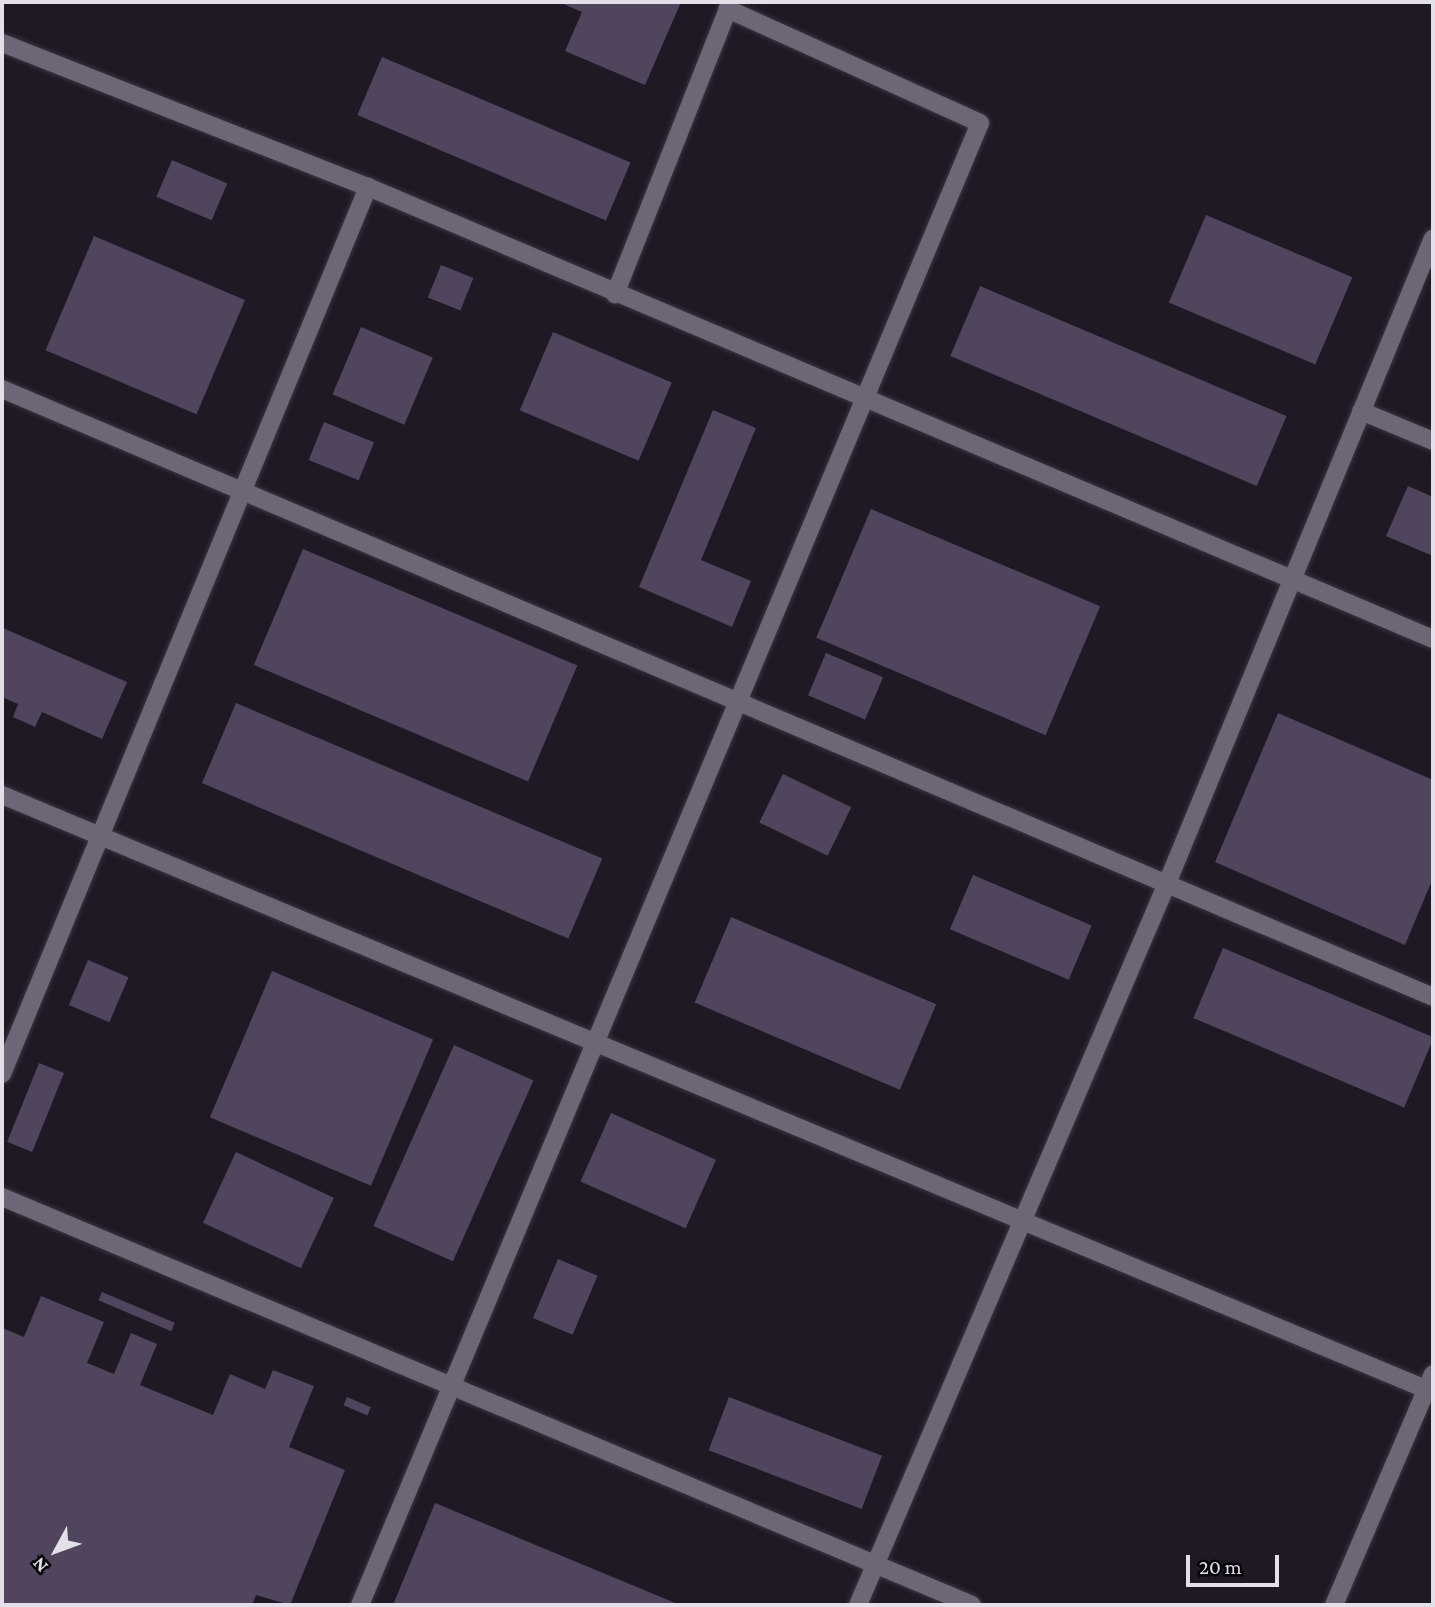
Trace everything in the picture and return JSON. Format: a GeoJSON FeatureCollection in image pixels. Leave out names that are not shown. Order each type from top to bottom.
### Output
{"type":"FeatureCollection","features":[{"type":"Feature","properties":{"kind":"lane"},"geometry":{"type":"LineString","coordinates":[[360,1605],[597,1042],[737,698],[980,123],[728,9],[615,294]]}},
{"type":"Feature","properties":{"kind":"lane"},"geometry":{"type":"LineString","coordinates":[[2,43],[368,187],[864,401],[1433,639]]}},
{"type":"Feature","properties":{"kind":"lane"},"geometry":{"type":"LineString","coordinates":[[2,1074],[368,187]]}},
{"type":"Feature","properties":{"kind":"lane"},"geometry":{"type":"LineString","coordinates":[[858,1605],[1168,881],[1290,580],[1432,247]]}},
{"type":"Feature","properties":{"kind":"lane"},"geometry":{"type":"LineString","coordinates":[[2,389],[737,698],[1433,996]]}},
{"type":"Feature","properties":{"kind":"lane"},"geometry":{"type":"LineString","coordinates":[[1361,411],[1433,441]]}},
{"type":"Feature","properties":{"kind":"lane"},"geometry":{"type":"LineString","coordinates":[[2,795],[1022,1221],[1431,1385],[1334,1605]]}},
{"type":"Feature","properties":{"kind":"lane"},"geometry":{"type":"LineString","coordinates":[[2,1197],[452,1389],[972,1605]]}},
{"type":"Feature","properties":{"kind":"building"},"geometry":{"type":"Polygon","coordinates":[[[559,2],[681,2],[645,85],[565,51],[582,12],[559,2]]]}},
{"type":"Feature","properties":{"kind":"building"},"geometry":{"type":"Polygon","coordinates":[[[382,57],[631,162],[606,220],[357,115],[382,57]]]}},
{"type":"Feature","properties":{"kind":"building"},"geometry":{"type":"Polygon","coordinates":[[[172,160],[227,183],[212,220],[156,197],[172,160]]]}},
{"type":"Feature","properties":{"kind":"building"},"geometry":{"type":"Polygon","coordinates":[[[1206,215],[1352,277],[1315,365],[1169,302],[1206,215]]]}},
{"type":"Feature","properties":{"kind":"building"},"geometry":{"type":"Polygon","coordinates":[[[94,236],[245,300],[197,414],[46,350],[94,236]]]}},
{"type":"Feature","properties":{"kind":"building"},"geometry":{"type":"Polygon","coordinates":[[[441,265],[473,278],[460,311],[428,297],[441,265]]]}},
{"type":"Feature","properties":{"kind":"building"},"geometry":{"type":"Polygon","coordinates":[[[980,286],[1287,416],[1257,486],[950,356],[980,286]]]}},
{"type":"Feature","properties":{"kind":"building"},"geometry":{"type":"Polygon","coordinates":[[[361,327],[433,357],[404,425],[332,394],[361,327]]]}},
{"type":"Feature","properties":{"kind":"building"},"geometry":{"type":"Polygon","coordinates":[[[553,332],[672,382],[639,461],[520,410],[553,332]]]}},
{"type":"Feature","properties":{"kind":"building"},"geometry":{"type":"Polygon","coordinates":[[[713,410],[756,428],[701,560],[751,581],[732,627],[639,587],[713,410]]]}},
{"type":"Feature","properties":{"kind":"building"},"geometry":{"type":"Polygon","coordinates":[[[324,422],[374,442],[359,480],[309,460],[324,422]]]}},
{"type":"Feature","properties":{"kind":"building"},"geometry":{"type":"Polygon","coordinates":[[[1408,486],[1433,497],[1433,556],[1386,536],[1408,486]]]}},
{"type":"Feature","properties":{"kind":"building"},"geometry":{"type":"Polygon","coordinates":[[[871,509],[1100,606],[1046,735],[816,638],[871,509]]]}},
{"type":"Feature","properties":{"kind":"building"},"geometry":{"type":"Polygon","coordinates":[[[303,549],[577,665],[528,781],[254,665],[303,549]]]}},
{"type":"Feature","properties":{"kind":"building"},"geometry":{"type":"Polygon","coordinates":[[[3,628],[127,682],[102,739],[42,712],[35,727],[13,717],[18,704],[2,697],[3,628]]]}},
{"type":"Feature","properties":{"kind":"building"},"geometry":{"type":"Polygon","coordinates":[[[826,653],[883,677],[865,720],[808,695],[826,653]]]}},
{"type":"Feature","properties":{"kind":"building"},"geometry":{"type":"Polygon","coordinates":[[[236,703],[602,859],[568,939],[202,783],[236,703]]]}},
{"type":"Feature","properties":{"kind":"building"},"geometry":{"type":"Polygon","coordinates":[[[1278,713],[1433,780],[1433,878],[1405,945],[1215,862],[1278,713]]]}},
{"type":"Feature","properties":{"kind":"building"},"geometry":{"type":"Polygon","coordinates":[[[783,774],[851,807],[828,856],[759,823],[783,774]]]}},
{"type":"Feature","properties":{"kind":"building"},"geometry":{"type":"Polygon","coordinates":[[[973,875],[1092,925],[1069,980],[950,929],[973,875]]]}},
{"type":"Feature","properties":{"kind":"building"},"geometry":{"type":"Polygon","coordinates":[[[731,917],[936,1004],[900,1090],[695,1003],[731,917]]]}},
{"type":"Feature","properties":{"kind":"building"},"geometry":{"type":"Polygon","coordinates":[[[1223,948],[1433,1037],[1404,1107],[1193,1018],[1223,948]]]}},
{"type":"Feature","properties":{"kind":"building"},"geometry":{"type":"Polygon","coordinates":[[[88,960],[129,977],[109,1022],[69,1005],[88,960]]]}},
{"type":"Feature","properties":{"kind":"building"},"geometry":{"type":"Polygon","coordinates":[[[272,971],[433,1039],[371,1186],[210,1117],[272,971]]]}},
{"type":"Feature","properties":{"kind":"building"},"geometry":{"type":"Polygon","coordinates":[[[454,1045],[533,1080],[453,1261],[373,1226],[454,1045]]]}},
{"type":"Feature","properties":{"kind":"building"},"geometry":{"type":"Polygon","coordinates":[[[39,1063],[64,1073],[32,1152],[7,1142],[39,1063]]]}},
{"type":"Feature","properties":{"kind":"building"},"geometry":{"type":"Polygon","coordinates":[[[611,1113],[716,1160],[686,1228],[580,1182],[611,1113]]]}},
{"type":"Feature","properties":{"kind":"building"},"geometry":{"type":"Polygon","coordinates":[[[236,1152],[334,1198],[301,1268],[203,1223],[236,1152]]]}},
{"type":"Feature","properties":{"kind":"building"},"geometry":{"type":"Polygon","coordinates":[[[558,1259],[598,1276],[573,1335],[533,1318],[558,1259]]]}},
{"type":"Feature","properties":{"kind":"building"},"geometry":{"type":"Polygon","coordinates":[[[102,1292],[175,1323],[171,1331],[98,1300],[102,1292]]]}},
{"type":"Feature","properties":{"kind":"building"},"geometry":{"type":"Polygon","coordinates":[[[41,1296],[104,1322],[87,1363],[114,1374],[131,1333],[157,1344],[140,1385],[213,1415],[230,1374],[265,1389],[273,1370],[314,1386],[289,1447],[345,1470],[290,1605],[256,1595],[252,1605],[2,1605],[2,1328],[24,1337],[41,1296]]]}},
{"type":"Feature","properties":{"kind":"building"},"geometry":{"type":"Polygon","coordinates":[[[347,1397],[371,1407],[367,1415],[343,1405],[347,1397]]]}},
{"type":"Feature","properties":{"kind":"building"},"geometry":{"type":"Polygon","coordinates":[[[729,1397],[882,1456],[862,1509],[709,1450],[729,1397]]]}},
{"type":"Feature","properties":{"kind":"building"},"geometry":{"type":"Polygon","coordinates":[[[435,1503],[680,1605],[393,1605],[435,1503]]]}}]}
